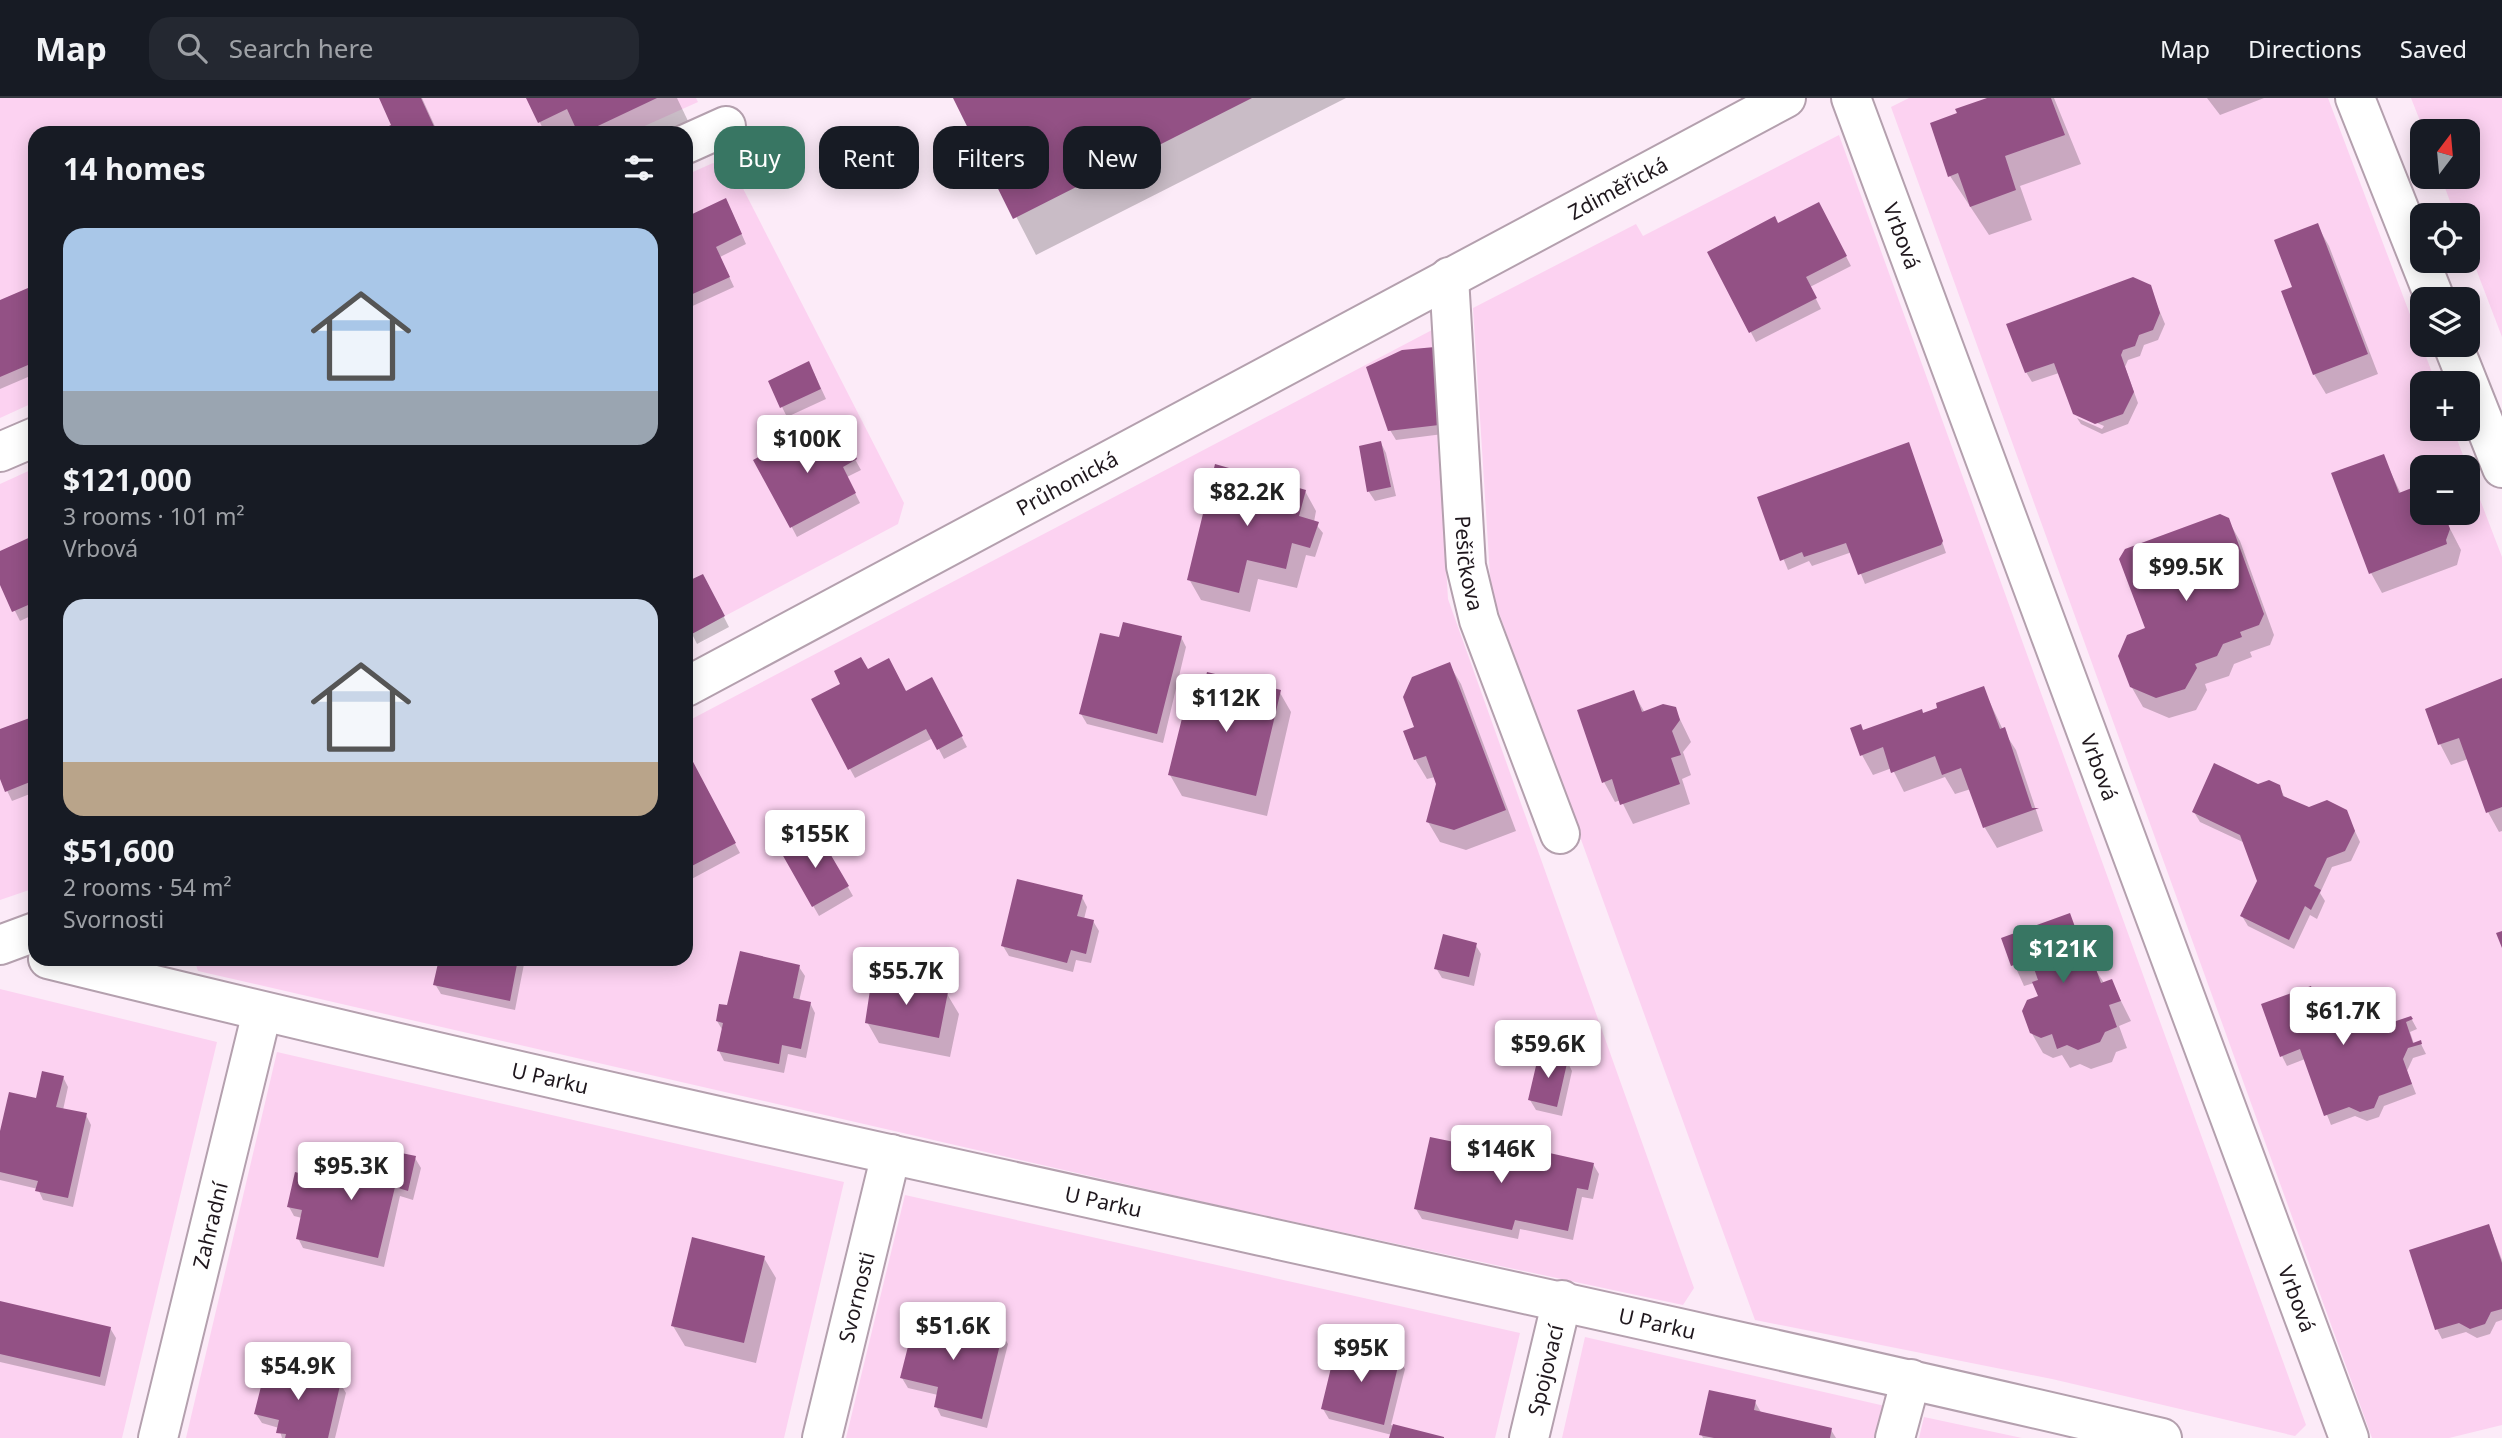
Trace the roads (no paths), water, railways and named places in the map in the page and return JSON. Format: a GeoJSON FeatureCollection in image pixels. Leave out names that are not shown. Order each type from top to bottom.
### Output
{"type":"FeatureCollection","features":[{"type":"Feature","properties":{"kind":"street","name":"Zdiměřická"},"geometry":{"type":"LineString","coordinates":[[1449,277],[1786,98]]}},
{"type":"Feature","properties":{"kind":"street","name":"Vrbová"},"geometry":{"type":"LineString","coordinates":[[1851,98],[2349,1438]]}},
{"type":"Feature","properties":{"kind":"street"},"geometry":{"type":"LineString","coordinates":[[2355,98],[2430,287]]}},
{"type":"Feature","properties":{"kind":"street"},"geometry":{"type":"LineString","coordinates":[[693,141],[714,132]]}},
{"type":"Feature","properties":{"kind":"street","name":"Průhonická"},"geometry":{"type":"LineString","coordinates":[[693,683],[1449,277]]}},
{"type":"Feature","properties":{"kind":"street","name":"Pešičkova"},"geometry":{"type":"LineString","coordinates":[[1449,277],[1466,566],[1479,620],[1560,834]]}},
{"type":"Feature","properties":{"kind":"street"},"geometry":{"type":"LineString","coordinates":[[2458,357],[2502,468]]}},
{"type":"Feature","properties":{"kind":"street"},"geometry":{"type":"LineString","coordinates":[[0,452],[28,440]]}},
{"type":"Feature","properties":{"kind":"street"},"geometry":{"type":"LineString","coordinates":[[0,946],[28,935]]}},
{"type":"Feature","properties":{"kind":"street"},"geometry":{"type":"LineString","coordinates":[[0,946],[28,954]]}},
{"type":"Feature","properties":{"kind":"street","name":"U Parku"},"geometry":{"type":"LineString","coordinates":[[76,966],[262,1012],[891,1154],[1562,1300],[2162,1438]]}},
{"type":"Feature","properties":{"kind":"street","name":"Zahradní"},"geometry":{"type":"LineString","coordinates":[[158,1438],[262,1012]]}},
{"type":"Feature","properties":{"kind":"street","name":"Svornosti"},"geometry":{"type":"LineString","coordinates":[[822,1438],[891,1154]]}},
{"type":"Feature","properties":{"kind":"street","name":"Spojovací"},"geometry":{"type":"LineString","coordinates":[[1529,1438],[1562,1300]]}},
{"type":"Feature","properties":{"kind":"street"},"geometry":{"type":"LineString","coordinates":[[1895,1438],[1910,1379]]}}]}
